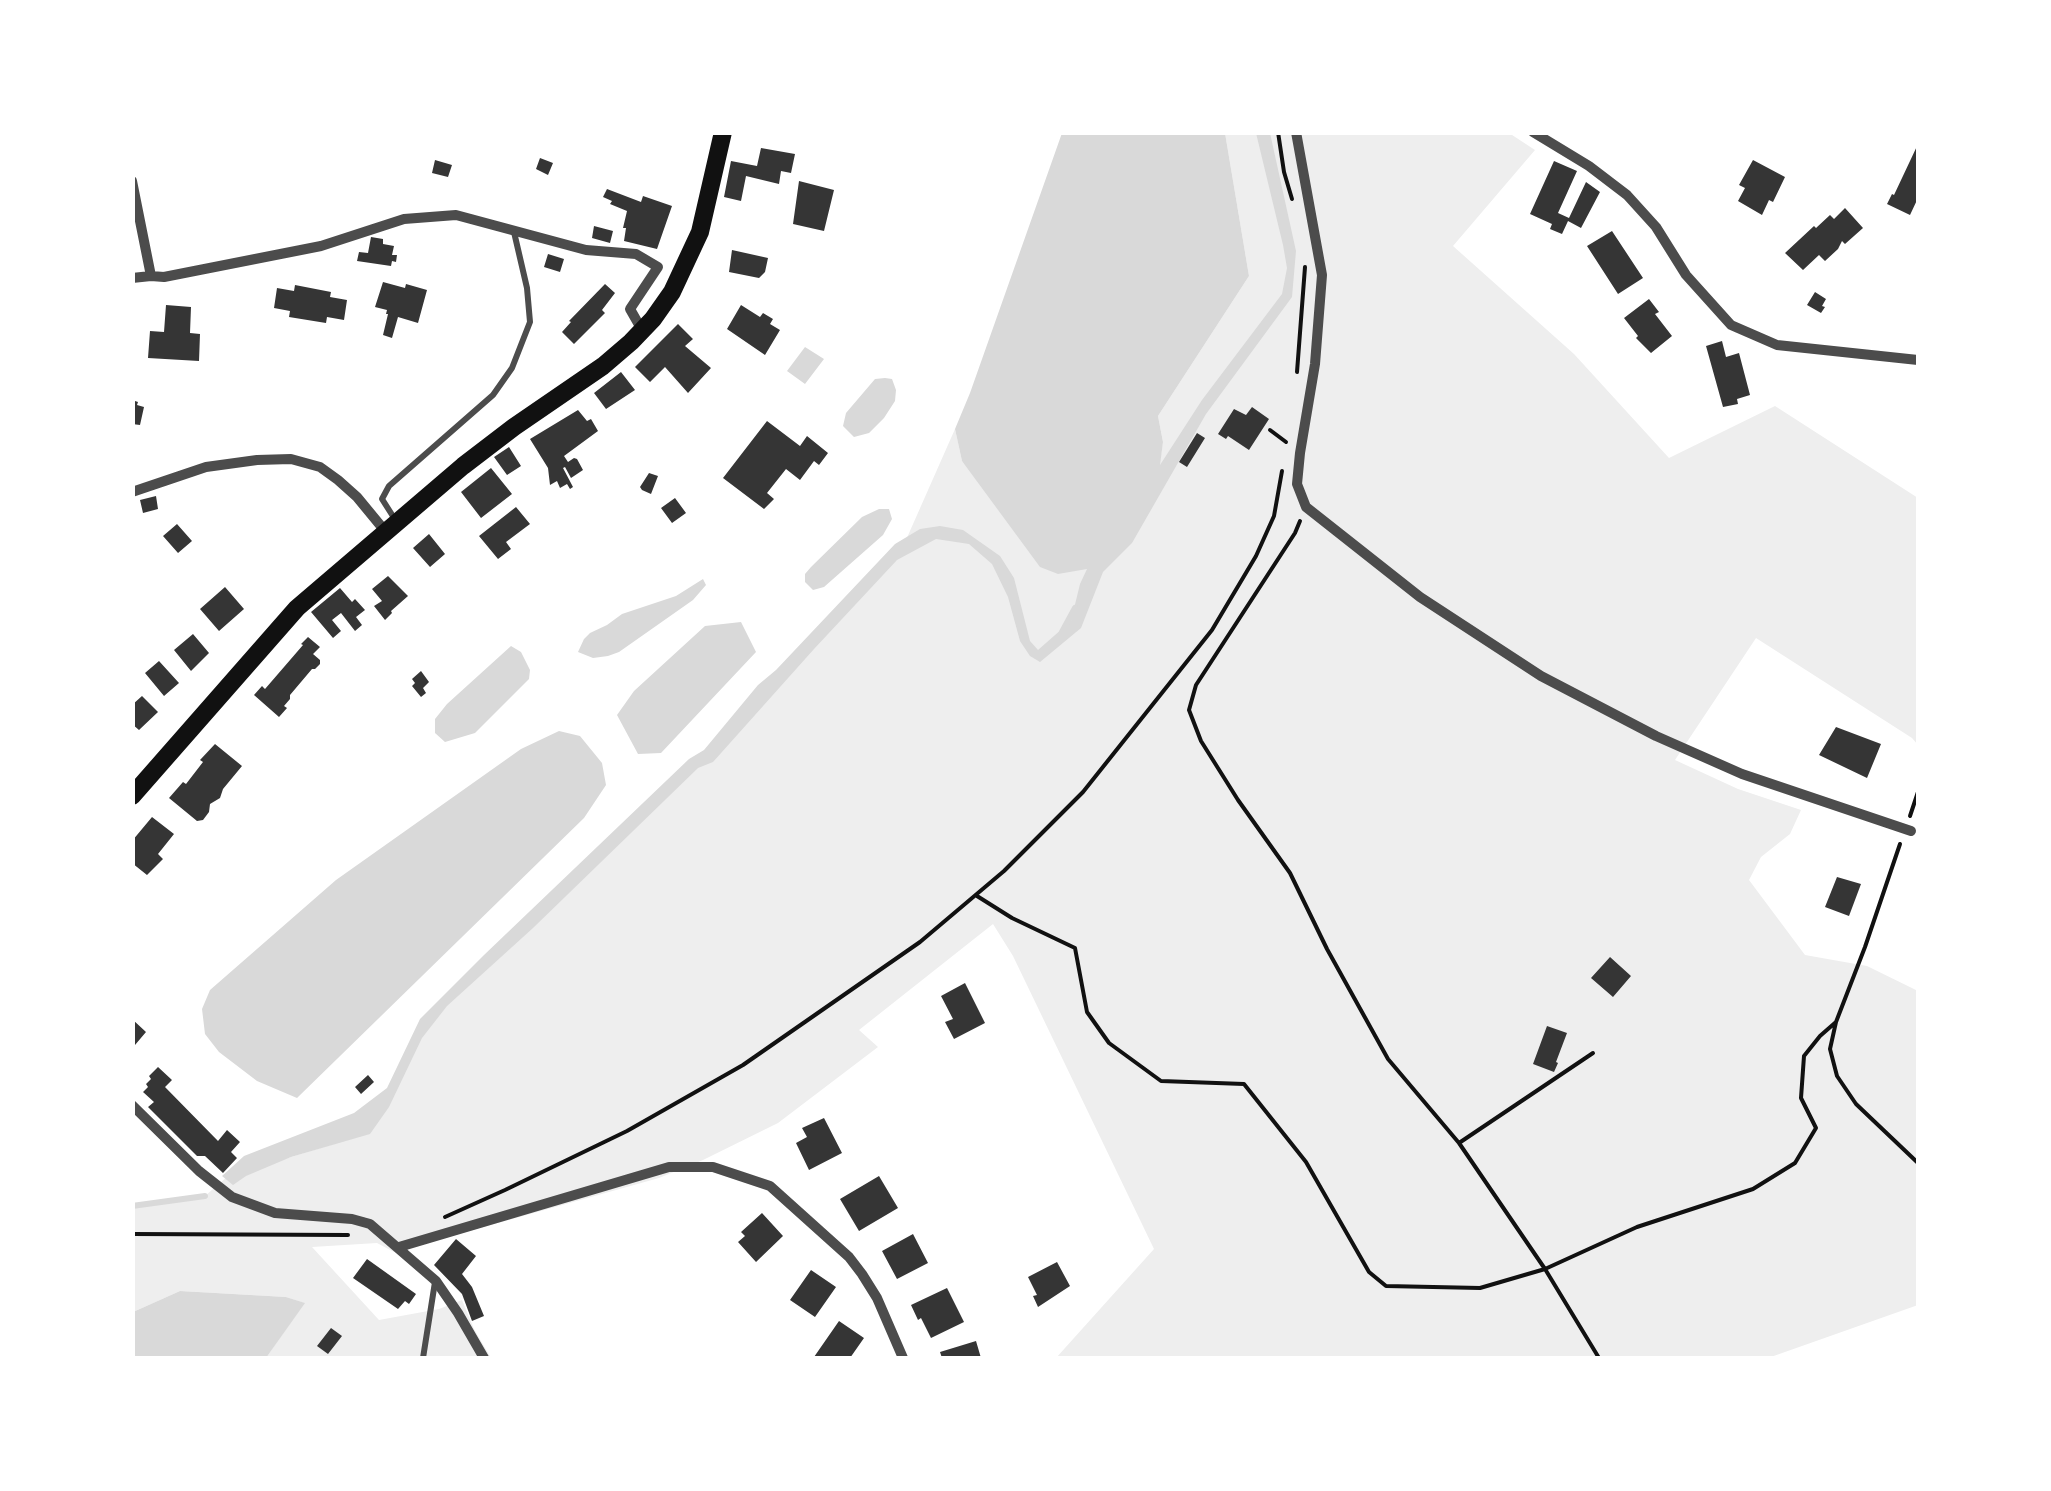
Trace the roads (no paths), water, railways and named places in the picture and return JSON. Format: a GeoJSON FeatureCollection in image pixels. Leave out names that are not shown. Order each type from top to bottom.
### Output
{"type":"FeatureCollection","features":[{"type":"Feature","properties":{"kind":"main road"},"geometry":{"type":"LineString","coordinates":[[132,796],[297,608],[514,427],[603,366],[642,330],[672,292],[700,232],[723,132]]}},
{"type":"Feature","properties":{"kind":"street"},"geometry":{"type":"LineString","coordinates":[[1296,132],[1322,276],[1300,454],[1298,484],[1306,507],[1420,597],[1540,676],[1656,736],[1742,774],[1908,830]]}},
{"type":"Feature","properties":{"kind":"street"},"geometry":{"type":"LineString","coordinates":[[1533,132],[1590,166],[1627,195],[1656,227],[1686,275],[1731,325],[1778,345],[1918,360]]}},
{"type":"Feature","properties":{"kind":"street"},"geometry":{"type":"LineString","coordinates":[[132,181],[151,276]]}},
{"type":"Feature","properties":{"kind":"street"},"geometry":{"type":"LineString","coordinates":[[132,278],[164,277],[322,246],[404,219],[456,215],[586,250],[636,254],[658,267],[630,309],[642,330]]}},
{"type":"Feature","properties":{"kind":"street"},"geometry":{"type":"LineString","coordinates":[[132,492],[206,467],[290,459],[320,467],[390,527]]}},
{"type":"Feature","properties":{"kind":"street"},"geometry":{"type":"LineString","coordinates":[[132,1105],[199,1171],[232,1197],[275,1213],[370,1224],[436,1281],[484,1358]]}},
{"type":"Feature","properties":{"kind":"street"},"geometry":{"type":"LineString","coordinates":[[399,1247],[668,1168],[713,1168],[770,1186],[849,1257],[877,1298],[904,1358]]}},
{"type":"Feature","properties":{"kind":"lane"},"geometry":{"type":"LineString","coordinates":[[390,527],[382,499],[390,486],[493,395],[512,368],[530,322],[514,230]]}},
{"type":"Feature","properties":{"kind":"lane"},"geometry":{"type":"LineString","coordinates":[[423,1358],[436,1281]]}},
{"type":"Feature","properties":{"kind":"waterway"},"geometry":{"type":"LineString","coordinates":[[1062,632],[1075,608]]}},
{"type":"Feature","properties":{"kind":"waterway"},"geometry":{"type":"LineString","coordinates":[[132,1206],[205,1196]]}}]}
